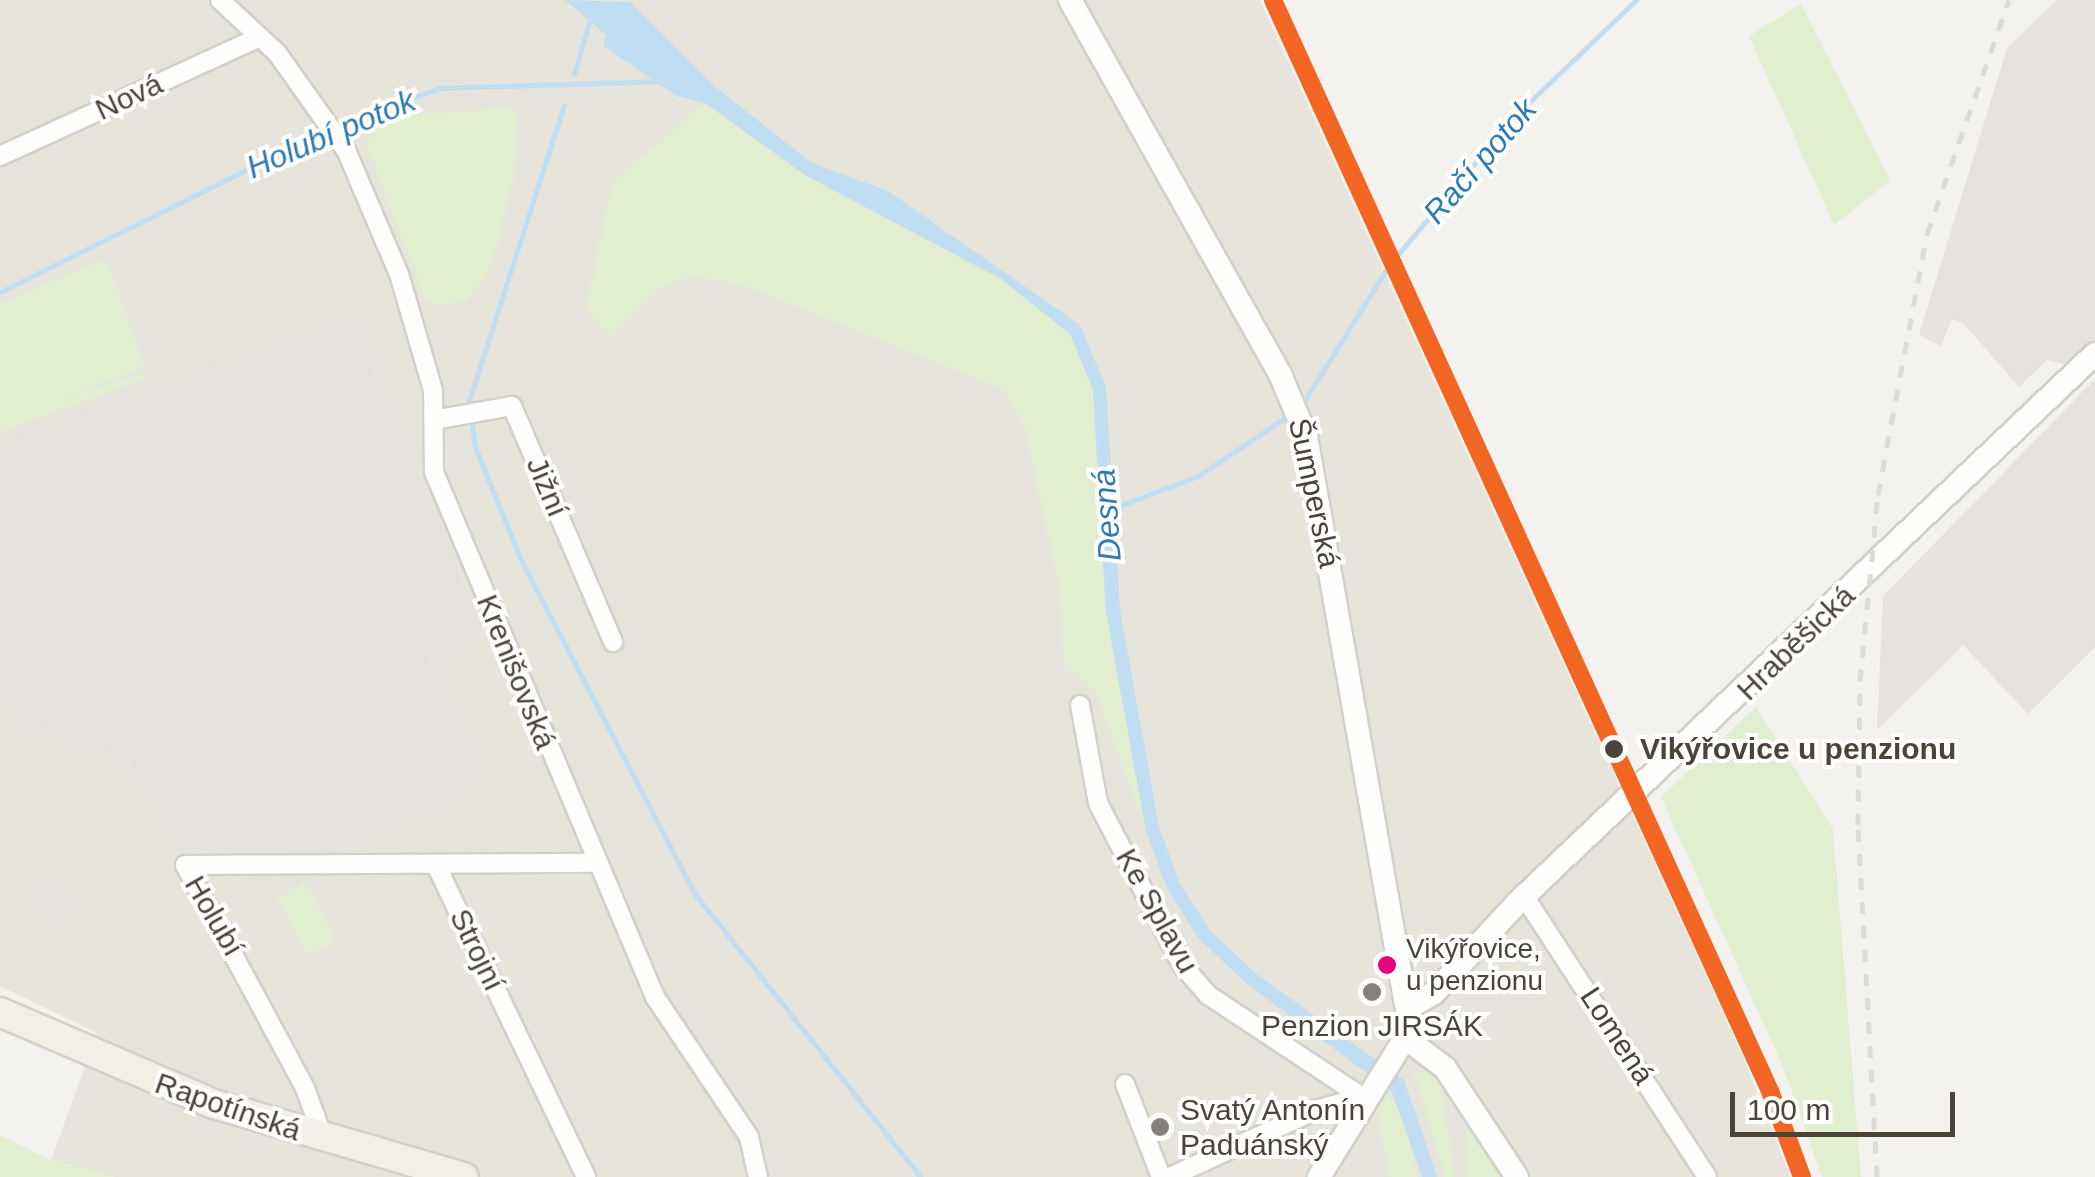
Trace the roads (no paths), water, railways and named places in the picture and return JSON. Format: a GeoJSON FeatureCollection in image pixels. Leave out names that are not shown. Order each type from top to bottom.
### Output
{"type":"FeatureCollection","features":[{"type":"Feature","properties":{"kind":"main road","name":"Rapotínská"},"geometry":{"type":"LineString","coordinates":[[0,1012],[133,1074],[324,1140],[464,1177]]}},
{"type":"Feature","properties":{"kind":"street","name":"Krenišovská"},"geometry":{"type":"LineString","coordinates":[[220,0],[320,110],[342,142],[398,274],[434,390],[434,472],[594,863],[656,998],[748,1136],[758,1177]]}},
{"type":"Feature","properties":{"kind":"street","name":"Šumperská"},"geometry":{"type":"LineString","coordinates":[[1070,0],[1298,410],[1407,1009],[1404,1037]]}},
{"type":"Feature","properties":{"kind":"street","name":"Nová"},"geometry":{"type":"LineString","coordinates":[[0,156],[258,38]]}},
{"type":"Feature","properties":{"kind":"street","name":"Hraběšická"},"geometry":{"type":"LineString","coordinates":[[1407,1009],[1434,993],[1524,896],[2095,354]]}},
{"type":"Feature","properties":{"kind":"street","name":"Jižní"},"geometry":{"type":"LineString","coordinates":[[434,420],[512,406],[613,642]]}},
{"type":"Feature","properties":{"kind":"street","name":"Ke Splavu"},"geometry":{"type":"LineString","coordinates":[[1080,705],[1098,803],[1182,964],[1208,995],[1367,1092]]}},
{"type":"Feature","properties":{"kind":"street","name":"Strojní"},"geometry":{"type":"LineString","coordinates":[[586,1177],[436,865],[594,863]]}},
{"type":"Feature","properties":{"kind":"street","name":"Holubí"},"geometry":{"type":"LineString","coordinates":[[324,1140],[304,1088],[185,866],[436,865]]}},
{"type":"Feature","properties":{"kind":"street","name":"Lomená"},"geometry":{"type":"LineString","coordinates":[[1524,896],[1707,1177]]}},
{"type":"Feature","properties":{"kind":"street"},"geometry":{"type":"LineString","coordinates":[[1319,1177],[1367,1092],[1404,1037],[1445,1068],[1517,1177]]}},
{"type":"Feature","properties":{"kind":"street"},"geometry":{"type":"LineString","coordinates":[[1125,1084],[1161,1177]]}},
{"type":"Feature","properties":{"kind":"street"},"geometry":{"type":"LineString","coordinates":[[1170,1177],[1316,1110],[1367,1092]]}},
{"type":"Feature","properties":{"kind":"water","name":"Desná"},"geometry":{"type":"Polygon","coordinates":[[[565,0],[630,2],[714,86],[812,163],[888,191],[1080,325],[1106,387],[1120,610],[1159,827],[1179,882],[1209,929],[1255,973],[1404,1080],[1437,1177],[1422,1177],[1392,1092],[1246,983],[1198,938],[1167,888],[1146,831],[1106,612],[1093,390],[1070,334],[1001,279],[805,175],[705,103],[677,96],[603,46],[606,35],[565,0]]]}},
{"type":"Feature","properties":{"kind":"waterway","name":"Račí potok"},"geometry":{"type":"LineString","coordinates":[[1300,408],[1389,265],[1514,117],[1636,0]]}},
{"type":"Feature","properties":{"kind":"waterway"},"geometry":{"type":"LineString","coordinates":[[574,74],[591,16]]}},
{"type":"Feature","properties":{"kind":"waterway","name":"Holubí potok"},"geometry":{"type":"LineString","coordinates":[[0,292],[331,128],[440,88],[661,81]]}},
{"type":"Feature","properties":{"kind":"waterway"},"geometry":{"type":"LineString","coordinates":[[564,105],[469,401],[475,447],[521,560],[694,893],[921,1177]]}},
{"type":"Feature","properties":{"kind":"waterway","name":"Račí potok"},"geometry":{"type":"LineString","coordinates":[[1111,509],[1198,476],[1291,414]]}},
{"type":"Feature","properties":{"kind":"railway"},"geometry":{"type":"LineString","coordinates":[[1877,1177],[1858,825],[1860,681],[1878,495],[1927,234],[2009,0]]}},
{"type":"Feature","properties":{"kind":"place","name":"Vikýřovice u penzionu"},"geometry":{"type":"Point","coordinates":[1614,749]}},
{"type":"Feature","properties":{"kind":"place","name":"Vikýřovice, u penzionu"},"geometry":{"type":"Point","coordinates":[1387,965]}},
{"type":"Feature","properties":{"kind":"place","name":"Penzion JIRSÁK"},"geometry":{"type":"Point","coordinates":[1372,992]}},
{"type":"Feature","properties":{"kind":"place","name":"Svatý Antonín Paduánský"},"geometry":{"type":"Point","coordinates":[1160,1127]}}]}
